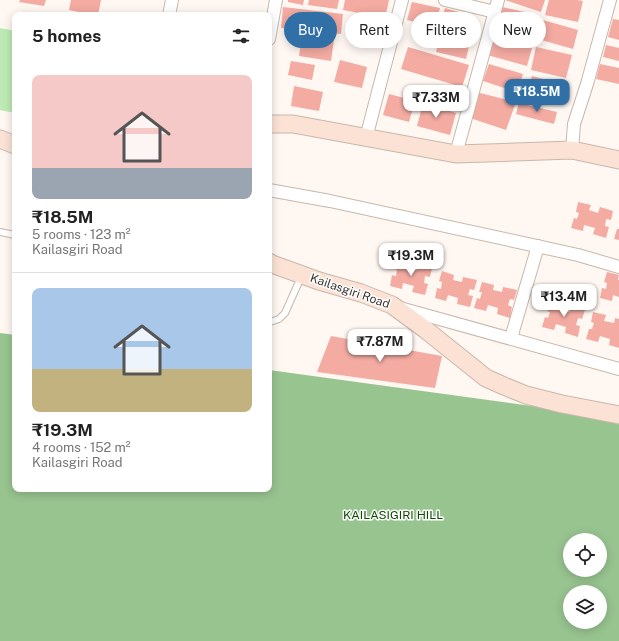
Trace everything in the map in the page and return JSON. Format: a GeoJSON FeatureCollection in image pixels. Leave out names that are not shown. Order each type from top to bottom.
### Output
{"type":"FeatureCollection","features":[{"type":"Feature","properties":{"kind":"street"},"geometry":{"type":"LineString","coordinates":[[170,12],[172,0]]}},
{"type":"Feature","properties":{"kind":"street"},"geometry":{"type":"LineString","coordinates":[[272,22],[276,0]]}},
{"type":"Feature","properties":{"kind":"street"},"geometry":{"type":"LineString","coordinates":[[366,138],[402,0]]}},
{"type":"Feature","properties":{"kind":"street"},"geometry":{"type":"LineString","coordinates":[[445,0],[497,6],[456,154]]}},
{"type":"Feature","properties":{"kind":"street"},"geometry":{"type":"LineString","coordinates":[[572,150],[574,124],[587,84],[610,0]]}},
{"type":"Feature","properties":{"kind":"street"},"geometry":{"type":"LineString","coordinates":[[272,124],[293,124],[456,154],[572,150],[619,160]]}},
{"type":"Feature","properties":{"kind":"street"},"geometry":{"type":"LineString","coordinates":[[0,139],[12,144]]}},
{"type":"Feature","properties":{"kind":"street"},"geometry":{"type":"LineString","coordinates":[[272,191],[330,201],[538,246],[578,255],[619,267]]}},
{"type":"Feature","properties":{"kind":"street"},"geometry":{"type":"LineString","coordinates":[[511,338],[538,246]]}},
{"type":"Feature","properties":{"kind":"street","name":"Kailasgiri Road"},"geometry":{"type":"LineString","coordinates":[[272,264],[319,281],[361,293],[392,305],[486,378],[504,386],[526,395],[562,404],[619,415]]}},
{"type":"Feature","properties":{"kind":"street"},"geometry":{"type":"LineString","coordinates":[[392,305],[619,368]]}},
{"type":"Feature","properties":{"kind":"lane"},"geometry":{"type":"LineString","coordinates":[[0,232],[12,234]]}},
{"type":"Feature","properties":{"kind":"lane"},"geometry":{"type":"LineString","coordinates":[[272,321],[279,319],[285,313],[302,275]]}},
{"type":"Feature","properties":{"kind":"green space"},"geometry":{"type":"Polygon","coordinates":[[[0,28],[12,30],[12,112],[0,110],[0,28]]]}},
{"type":"Feature","properties":{"kind":"green space","name":"KAILASIGIRI HILL"},"geometry":{"type":"Polygon","coordinates":[[[0,333],[12,335],[12,492],[272,492],[272,370],[619,418],[619,641],[0,641],[0,333]]]}},
{"type":"Feature","properties":{"kind":"building"},"geometry":{"type":"Polygon","coordinates":[[[20,0],[46,0],[44,6],[19,2],[20,0]]]}},
{"type":"Feature","properties":{"kind":"building"},"geometry":{"type":"Polygon","coordinates":[[[71,0],[101,0],[99,12],[79,12],[69,10],[71,0]]]}},
{"type":"Feature","properties":{"kind":"building"},"geometry":{"type":"Polygon","coordinates":[[[288,0],[304,0],[303,5],[288,2],[288,0]]]}},
{"type":"Feature","properties":{"kind":"building"},"geometry":{"type":"Polygon","coordinates":[[[309,0],[339,0],[337,9],[308,5],[309,0]]]}},
{"type":"Feature","properties":{"kind":"building"},"geometry":{"type":"Polygon","coordinates":[[[345,0],[389,0],[386,12],[354,12],[343,10],[345,0]]]}},
{"type":"Feature","properties":{"kind":"building"},"geometry":{"type":"Polygon","coordinates":[[[505,0],[545,0],[541,12],[505,0]]]}},
{"type":"Feature","properties":{"kind":"building"},"geometry":{"type":"Polygon","coordinates":[[[549,0],[583,1],[578,22],[546,15],[549,0]]]}},
{"type":"Feature","properties":{"kind":"building"},"geometry":{"type":"Polygon","coordinates":[[[412,2],[440,8],[439,12],[411,12],[411,21],[407,20],[412,2]]]}},
{"type":"Feature","properties":{"kind":"building"},"geometry":{"type":"Polygon","coordinates":[[[283,7],[326,12],[284,12],[284,28],[281,28],[283,7]]]}},
{"type":"Feature","properties":{"kind":"building"},"geometry":{"type":"Polygon","coordinates":[[[502,7],[524,12],[501,12],[502,7]]]}},
{"type":"Feature","properties":{"kind":"building"},"geometry":{"type":"Polygon","coordinates":[[[445,8],[459,12],[444,12],[445,8]]]}},
{"type":"Feature","properties":{"kind":"building"},"geometry":{"type":"Polygon","coordinates":[[[337,13],[343,14],[341,34],[337,34],[337,13]]]}},
{"type":"Feature","properties":{"kind":"building"},"geometry":{"type":"Polygon","coordinates":[[[613,19],[619,20],[619,40],[608,37],[613,19]]]}},
{"type":"Feature","properties":{"kind":"building"},"geometry":{"type":"Polygon","coordinates":[[[546,21],[578,30],[573,49],[546,41],[546,21]]]}},
{"type":"Feature","properties":{"kind":"building"},"geometry":{"type":"Polygon","coordinates":[[[606,45],[619,48],[619,61],[603,57],[606,45]]]}},
{"type":"Feature","properties":{"kind":"building"},"geometry":{"type":"Polygon","coordinates":[[[408,47],[469,65],[462,87],[401,69],[408,47]]]}},
{"type":"Feature","properties":{"kind":"building"},"geometry":{"type":"Polygon","coordinates":[[[300,48],[333,48],[331,61],[299,56],[300,48]]]}},
{"type":"Feature","properties":{"kind":"building"},"geometry":{"type":"Polygon","coordinates":[[[437,48],[469,48],[466,59],[436,52],[437,48]]]}},
{"type":"Feature","properties":{"kind":"building"},"geometry":{"type":"Polygon","coordinates":[[[489,48],[532,48],[527,66],[487,55],[489,48]]]}},
{"type":"Feature","properties":{"kind":"building"},"geometry":{"type":"Polygon","coordinates":[[[536,48],[572,55],[566,78],[531,70],[536,48]]]}},
{"type":"Feature","properties":{"kind":"building"},"geometry":{"type":"Polygon","coordinates":[[[340,60],[367,67],[362,88],[334,82],[340,60]]]}},
{"type":"Feature","properties":{"kind":"building"},"geometry":{"type":"Polygon","coordinates":[[[291,61],[315,65],[312,80],[288,75],[291,61]]]}},
{"type":"Feature","properties":{"kind":"building"},"geometry":{"type":"Polygon","coordinates":[[[489,64],[523,74],[517,92],[483,81],[489,64]]]}},
{"type":"Feature","properties":{"kind":"building"},"geometry":{"type":"Polygon","coordinates":[[[600,64],[619,68],[619,84],[596,79],[600,64]]]}},
{"type":"Feature","properties":{"kind":"building"},"geometry":{"type":"Polygon","coordinates":[[[532,76],[562,84],[557,103],[526,95],[532,76]]]}},
{"type":"Feature","properties":{"kind":"building"},"geometry":{"type":"Polygon","coordinates":[[[294,86],[323,92],[319,111],[291,106],[294,86]]]}},
{"type":"Feature","properties":{"kind":"building"},"geometry":{"type":"Polygon","coordinates":[[[476,92],[516,102],[506,130],[470,118],[476,92]]]}},
{"type":"Feature","properties":{"kind":"building"},"geometry":{"type":"Polygon","coordinates":[[[389,94],[415,101],[409,122],[383,115],[389,94]]]}},
{"type":"Feature","properties":{"kind":"building"},"geometry":{"type":"Polygon","coordinates":[[[423,103],[456,113],[450,135],[417,126],[423,103]]]}},
{"type":"Feature","properties":{"kind":"building"},"geometry":{"type":"Polygon","coordinates":[[[519,103],[557,112],[554,124],[516,114],[519,103]]]}},
{"type":"Feature","properties":{"kind":"building"},"geometry":{"type":"Polygon","coordinates":[[[578,202],[591,205],[589,210],[598,213],[600,207],[613,211],[611,220],[606,219],[605,226],[609,227],[606,238],[593,234],[595,228],[584,225],[583,231],[571,228],[574,218],[577,219],[579,213],[576,212],[578,202]]]}},
{"type":"Feature","properties":{"kind":"building"},"geometry":{"type":"Polygon","coordinates":[[[617,229],[619,229],[619,240],[614,239],[617,229]]]}},
{"type":"Feature","properties":{"kind":"building"},"geometry":{"type":"Polygon","coordinates":[[[397,259],[409,262],[408,268],[417,270],[418,265],[432,268],[430,277],[425,276],[424,283],[428,284],[425,295],[412,292],[414,286],[403,283],[402,289],[390,286],[392,275],[396,276],[397,270],[394,269],[397,259]]]}},
{"type":"Feature","properties":{"kind":"building"},"geometry":{"type":"Polygon","coordinates":[[[442,271],[454,275],[453,280],[462,282],[463,277],[477,280],[474,290],[470,289],[468,295],[473,296],[470,307],[457,304],[458,298],[448,295],[446,301],[435,298],[437,288],[441,289],[442,282],[439,281],[442,271]]]}},
{"type":"Feature","properties":{"kind":"building"},"geometry":{"type":"Polygon","coordinates":[[[607,272],[619,275],[619,297],[613,295],[612,301],[600,298],[602,288],[606,289],[607,283],[604,282],[607,272]]]}},
{"type":"Feature","properties":{"kind":"building"},"geometry":{"type":"Polygon","coordinates":[[[482,282],[494,285],[493,290],[502,292],[503,287],[517,290],[514,300],[510,299],[508,305],[512,307],[510,318],[497,314],[498,308],[488,305],[486,311],[474,308],[477,298],[480,299],[482,292],[479,292],[482,282]]]}},
{"type":"Feature","properties":{"kind":"building"},"geometry":{"type":"Polygon","coordinates":[[[550,301],[562,304],[561,309],[570,312],[571,306],[585,310],[582,319],[578,318],[576,325],[580,326],[578,337],[565,333],[566,327],[556,324],[554,330],[542,327],[545,317],[548,318],[550,312],[547,311],[550,301]]]}},
{"type":"Feature","properties":{"kind":"building"},"geometry":{"type":"Polygon","coordinates":[[[593,312],[606,315],[604,321],[614,323],[615,318],[619,319],[619,348],[609,345],[610,339],[600,336],[598,342],[586,339],[589,329],[592,329],[594,323],[591,322],[593,312]]]}},
{"type":"Feature","properties":{"kind":"building"},"geometry":{"type":"Polygon","coordinates":[[[331,336],[442,356],[435,388],[317,372],[331,336]]]}}]}
